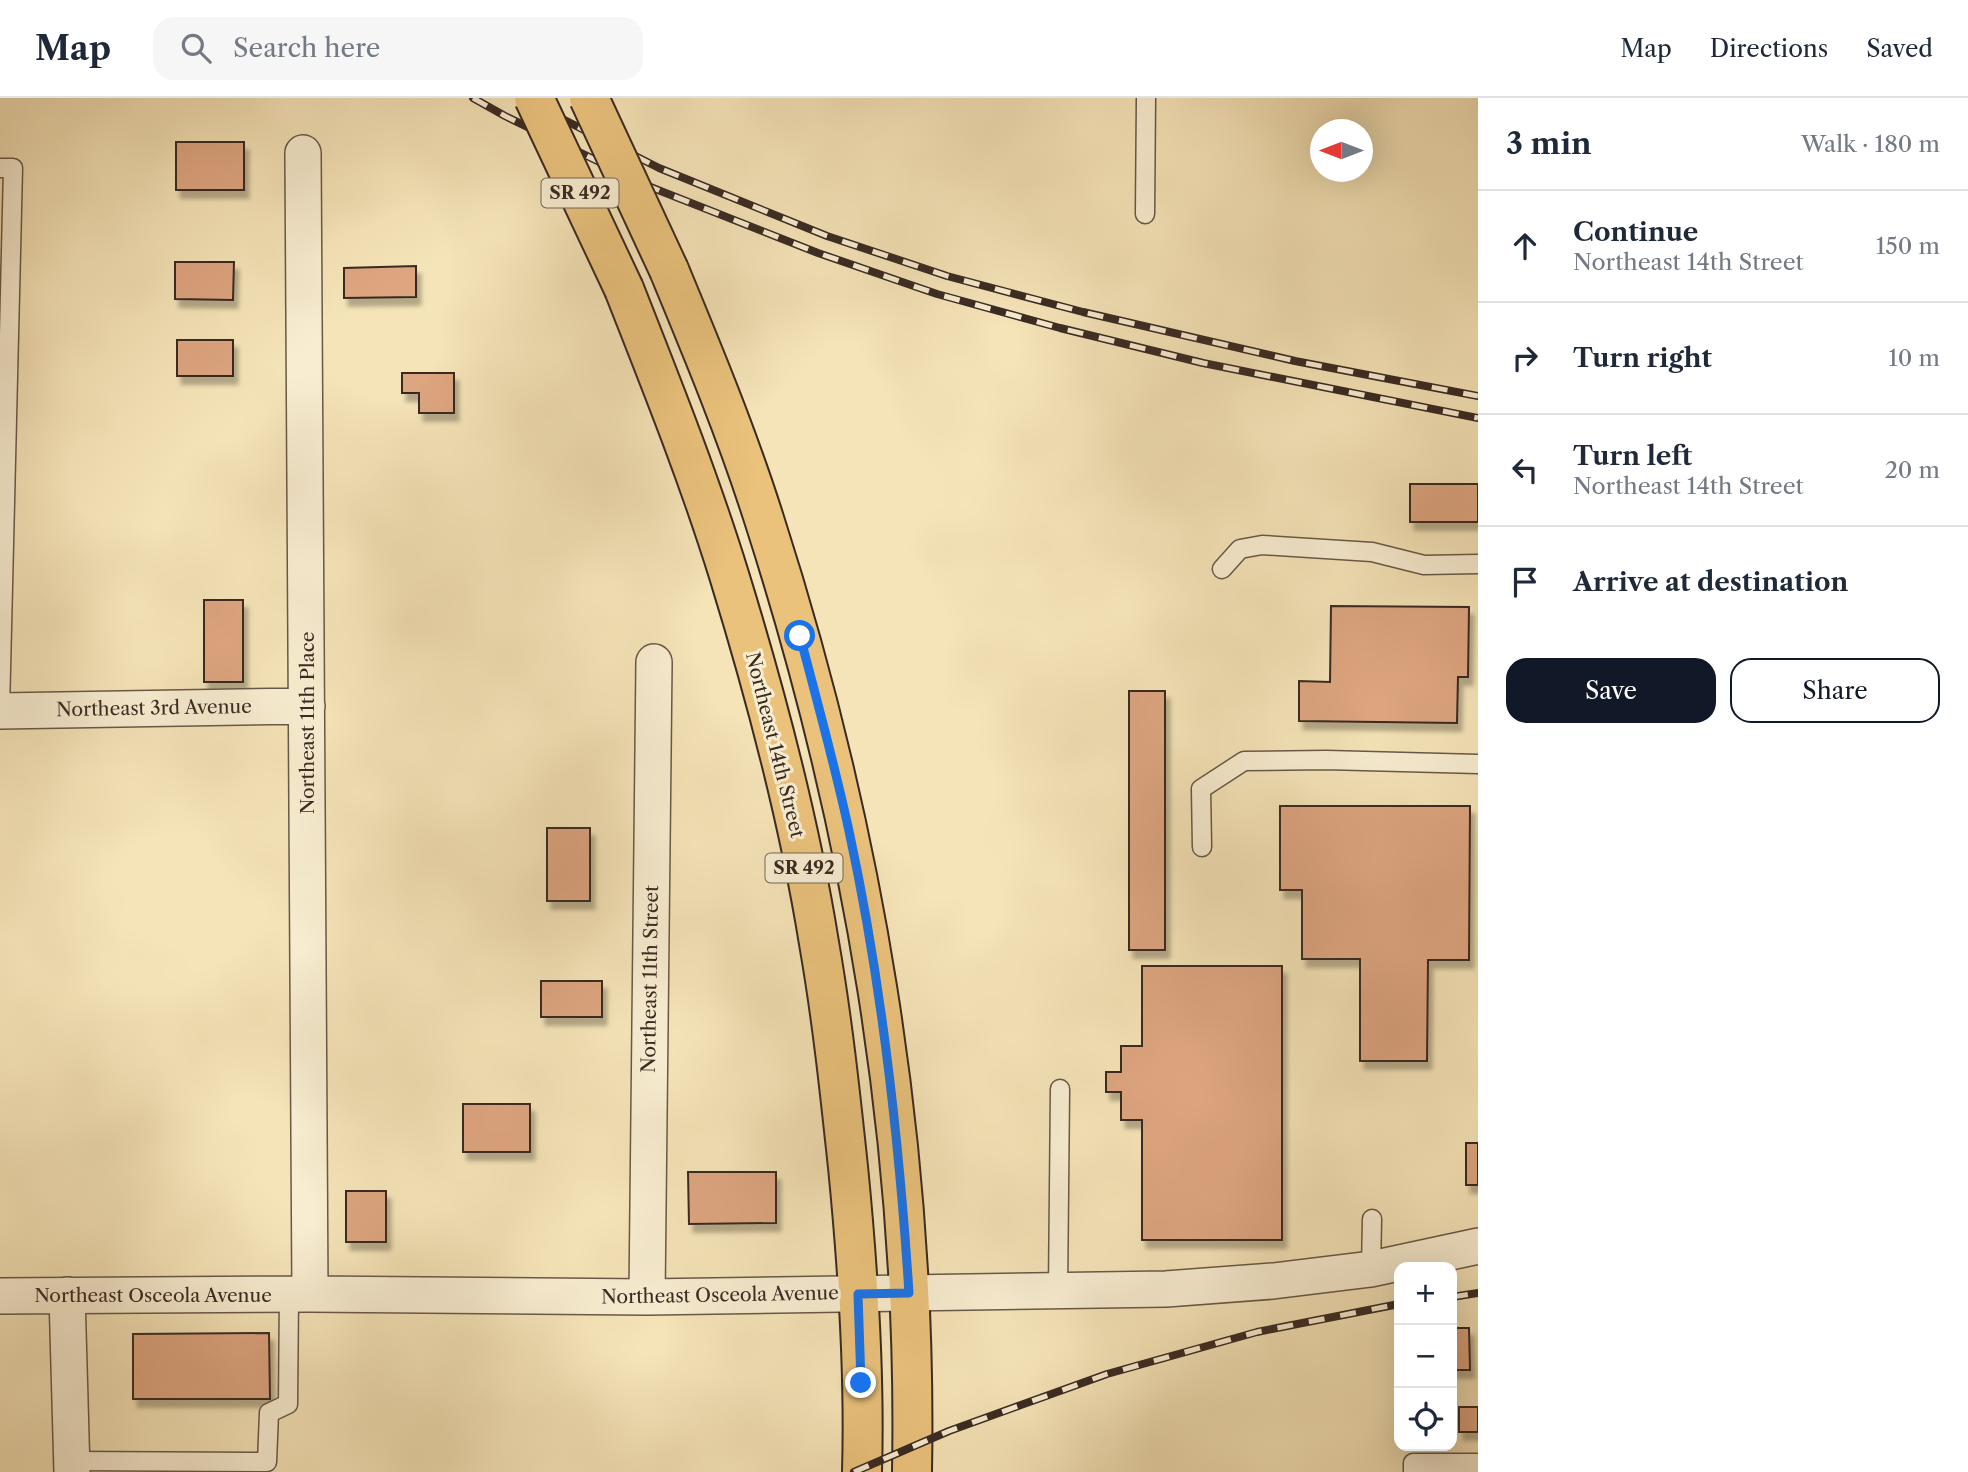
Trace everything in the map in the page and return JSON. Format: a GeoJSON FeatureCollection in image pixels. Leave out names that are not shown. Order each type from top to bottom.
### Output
{"type":"FeatureCollection","features":[{"type":"Feature","properties":{"kind":"main road","name":"Northeast 14th Street"},"geometry":{"type":"LineString","coordinates":[[534,98],[624,289],[699,485],[729,575],[777,745],[819,940],[836,1054],[858,1294],[862,1472]]}},
{"type":"Feature","properties":{"kind":"main road","name":"SR 492"},"geometry":{"type":"LineString","coordinates":[[589,98],[669,270],[722,400],[764,517],[831,750],[852,846],[884,1032],[903,1204],[909,1293],[912,1472]]}},
{"type":"Feature","properties":{"kind":"street","name":"Northeast 11th Place"},"geometry":{"type":"LineString","coordinates":[[299,1294],[307,706],[303,153]]}},
{"type":"Feature","properties":{"kind":"street","name":"Northeast 11th Street"},"geometry":{"type":"LineString","coordinates":[[647,1297],[654,662]]}},
{"type":"Feature","properties":{"kind":"street","name":"Northeast 3rd Avenue"},"geometry":{"type":"LineString","coordinates":[[0,711],[307,706]]}},
{"type":"Feature","properties":{"kind":"street","name":"Northeast Osceola Avenue"},"geometry":{"type":"LineString","coordinates":[[0,1296],[299,1294],[647,1297],[1166,1289],[1273,1281],[1371,1269],[1478,1246]]}},
{"type":"Feature","properties":{"kind":"street"},"geometry":{"type":"LineString","coordinates":[[67,1296],[71,1467]]}},
{"type":"Feature","properties":{"kind":"lane"},"geometry":{"type":"LineString","coordinates":[[1145,214],[1146,98]]}},
{"type":"Feature","properties":{"kind":"lane"},"geometry":{"type":"LineString","coordinates":[[0,168],[13,168],[0,711]]}},
{"type":"Feature","properties":{"kind":"lane"},"geometry":{"type":"LineString","coordinates":[[1222,569],[1240,549],[1262,545],[1372,552],[1424,565],[1478,564]]}},
{"type":"Feature","properties":{"kind":"lane"},"geometry":{"type":"LineString","coordinates":[[1202,848],[1200,789],[1244,761],[1478,764]]}},
{"type":"Feature","properties":{"kind":"lane"},"geometry":{"type":"LineString","coordinates":[[1058,1291],[1060,1089]]}},
{"type":"Feature","properties":{"kind":"lane"},"geometry":{"type":"LineString","coordinates":[[1371,1269],[1372,1219]]}},
{"type":"Feature","properties":{"kind":"lane"},"geometry":{"type":"LineString","coordinates":[[71,1467],[267,1462],[269,1413],[289,1404],[299,1294]]}},
{"type":"Feature","properties":{"kind":"lane"},"geometry":{"type":"LineString","coordinates":[[1413,1472],[1413,1463],[1478,1463]]}},
{"type":"Feature","properties":{"kind":"building"},"geometry":{"type":"Polygon","coordinates":[[[176,142],[244,142],[244,190],[176,190],[176,142]]]}},
{"type":"Feature","properties":{"kind":"building"},"geometry":{"type":"Polygon","coordinates":[[[175,262],[234,262],[233,300],[175,299],[175,262]]]}},
{"type":"Feature","properties":{"kind":"building"},"geometry":{"type":"Polygon","coordinates":[[[416,266],[416,297],[344,298],[344,268],[416,266]]]}},
{"type":"Feature","properties":{"kind":"building"},"geometry":{"type":"Polygon","coordinates":[[[177,340],[233,340],[233,376],[177,376],[177,340]]]}},
{"type":"Feature","properties":{"kind":"building"},"geometry":{"type":"Polygon","coordinates":[[[402,373],[454,373],[454,413],[419,413],[419,393],[402,393],[402,373]]]}},
{"type":"Feature","properties":{"kind":"building"},"geometry":{"type":"Polygon","coordinates":[[[1410,484],[1478,484],[1478,522],[1410,522],[1410,484]]]}},
{"type":"Feature","properties":{"kind":"building"},"geometry":{"type":"Polygon","coordinates":[[[204,600],[243,600],[243,682],[204,682],[204,600]]]}},
{"type":"Feature","properties":{"kind":"building"},"geometry":{"type":"Polygon","coordinates":[[[1331,606],[1469,607],[1468,677],[1458,677],[1457,723],[1299,721],[1299,681],[1330,682],[1331,606]]]}},
{"type":"Feature","properties":{"kind":"building"},"geometry":{"type":"Polygon","coordinates":[[[1129,691],[1165,691],[1165,950],[1129,950],[1129,691]]]}},
{"type":"Feature","properties":{"kind":"building"},"geometry":{"type":"Polygon","coordinates":[[[1280,806],[1470,806],[1469,960],[1428,960],[1427,1061],[1360,1061],[1360,959],[1302,959],[1302,890],[1280,890],[1280,806]]]}},
{"type":"Feature","properties":{"kind":"building"},"geometry":{"type":"Polygon","coordinates":[[[547,828],[590,828],[590,901],[547,901],[547,828]]]}},
{"type":"Feature","properties":{"kind":"building"},"geometry":{"type":"Polygon","coordinates":[[[1142,966],[1282,966],[1282,1240],[1142,1240],[1142,1120],[1121,1120],[1121,1092],[1106,1092],[1106,1072],[1121,1072],[1121,1046],[1142,1046],[1142,966]]]}},
{"type":"Feature","properties":{"kind":"building"},"geometry":{"type":"Polygon","coordinates":[[[541,981],[602,981],[602,1017],[541,1017],[541,981]]]}},
{"type":"Feature","properties":{"kind":"building"},"geometry":{"type":"Polygon","coordinates":[[[463,1104],[530,1104],[530,1152],[463,1152],[463,1104]]]}},
{"type":"Feature","properties":{"kind":"building"},"geometry":{"type":"Polygon","coordinates":[[[1466,1143],[1478,1143],[1478,1185],[1466,1185],[1466,1143]]]}},
{"type":"Feature","properties":{"kind":"building"},"geometry":{"type":"Polygon","coordinates":[[[688,1172],[776,1172],[776,1223],[689,1224],[688,1172]]]}},
{"type":"Feature","properties":{"kind":"building"},"geometry":{"type":"Polygon","coordinates":[[[346,1191],[386,1191],[386,1242],[346,1242],[346,1191]]]}},
{"type":"Feature","properties":{"kind":"building"},"geometry":{"type":"Polygon","coordinates":[[[1457,1328],[1469,1328],[1470,1370],[1457,1370],[1457,1328]]]}},
{"type":"Feature","properties":{"kind":"building"},"geometry":{"type":"Polygon","coordinates":[[[269,1333],[270,1399],[133,1399],[133,1334],[269,1333]]]}},
{"type":"Feature","properties":{"kind":"building"},"geometry":{"type":"Polygon","coordinates":[[[1459,1407],[1478,1407],[1478,1432],[1459,1432],[1459,1407]]]}},
{"type":"Feature","properties":{"kind":"railway"},"geometry":{"type":"LineString","coordinates":[[473,98],[653,188],[818,253],[937,294],[1203,363],[1478,418]]}},
{"type":"Feature","properties":{"kind":"railway"},"geometry":{"type":"LineString","coordinates":[[521,98],[659,168],[827,236],[947,276],[1083,312],[1295,361],[1478,396]]}},
{"type":"Feature","properties":{"kind":"railway"},"geometry":{"type":"LineString","coordinates":[[1457,1296],[1478,1293]]}},
{"type":"Feature","properties":{"kind":"railway"},"geometry":{"type":"LineString","coordinates":[[854,1472],[949,1431],[1107,1374],[1257,1332],[1394,1305]]}},
{"type":"Feature","properties":{"kind":"route"},"geometry":{"type":"LineString","coordinates":[[800,636],[831,750],[869,935],[884,1032],[903,1204],[909,1293],[858,1294],[861,1383]]}}]}
